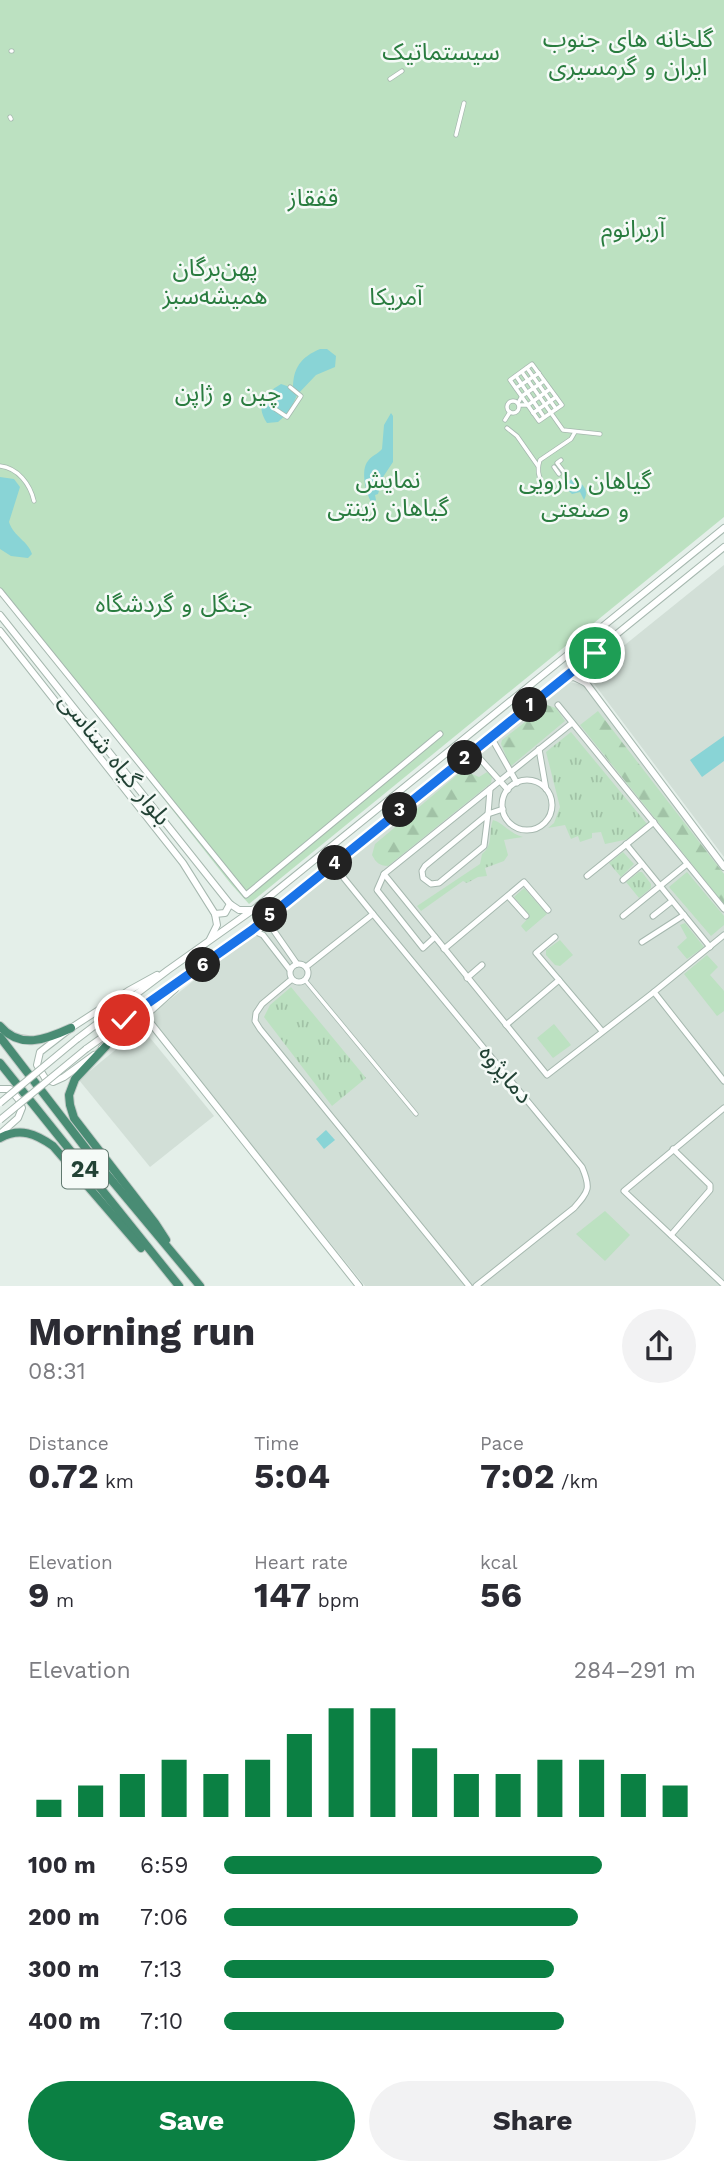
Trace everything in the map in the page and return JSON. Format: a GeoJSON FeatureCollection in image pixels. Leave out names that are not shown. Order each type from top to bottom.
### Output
{"type":"FeatureCollection","features":[{"type":"Feature","properties":{"kind":"highway"},"geometry":{"type":"LineString","coordinates":[[0,1027],[19,1040],[38,1041],[71,1028]]}},
{"type":"Feature","properties":{"kind":"highway"},"geometry":{"type":"LineString","coordinates":[[0,1037],[94,1159],[200,1286]]}},
{"type":"Feature","properties":{"kind":"highway"},"geometry":{"type":"LineString","coordinates":[[106,1045],[75,1079],[69,1095],[74,1118],[155,1223],[177,1258]]}},
{"type":"Feature","properties":{"kind":"highway","name":"24"},"geometry":{"type":"LineString","coordinates":[[0,1063],[179,1286]]}},
{"type":"Feature","properties":{"kind":"highway"},"geometry":{"type":"LineString","coordinates":[[0,1136],[26,1132],[36,1134],[53,1146],[148,1255],[170,1275]]}},
{"type":"Feature","properties":{"kind":"street"},"geometry":{"type":"LineString","coordinates":[[390,79],[402,71]]}},
{"type":"Feature","properties":{"kind":"street"},"geometry":{"type":"LineString","coordinates":[[456,135],[464,103]]}},
{"type":"Feature","properties":{"kind":"street"},"geometry":{"type":"LineString","coordinates":[[532,364],[562,405],[539,421],[510,380],[522,372],[532,364]]}},
{"type":"Feature","properties":{"kind":"street"},"geometry":{"type":"LineString","coordinates":[[527,368],[556,410]]}},
{"type":"Feature","properties":{"kind":"street"},"geometry":{"type":"LineString","coordinates":[[522,372],[563,430],[600,434]]}},
{"type":"Feature","properties":{"kind":"street"},"geometry":{"type":"LineString","coordinates":[[516,388],[539,373]]}},
{"type":"Feature","properties":{"kind":"street"},"geometry":{"type":"LineString","coordinates":[[516,376],[545,418]]}},
{"type":"Feature","properties":{"kind":"street"},"geometry":{"type":"LineString","coordinates":[[505,419],[510,412],[518,411],[522,396],[544,381]]}},
{"type":"Feature","properties":{"kind":"street"},"geometry":{"type":"LineString","coordinates":[[277,410],[286,416],[295,408],[301,396],[290,387]]}},
{"type":"Feature","properties":{"kind":"street"},"geometry":{"type":"LineString","coordinates":[[510,412],[507,410],[508,404],[513,401],[528,405],[550,388]]}},
{"type":"Feature","properties":{"kind":"street"},"geometry":{"type":"LineString","coordinates":[[533,413],[556,397]]}},
{"type":"Feature","properties":{"kind":"street"},"geometry":{"type":"LineString","coordinates":[[507,428],[517,436],[538,466]]}},
{"type":"Feature","properties":{"kind":"street"},"geometry":{"type":"LineString","coordinates":[[548,493],[539,480],[540,460],[572,439],[575,432]]}},
{"type":"Feature","properties":{"kind":"street"},"geometry":{"type":"LineString","coordinates":[[561,460],[557,463],[557,470],[567,476]]}},
{"type":"Feature","properties":{"kind":"street"},"geometry":{"type":"LineString","coordinates":[[0,466],[8,467],[17,473],[31,490],[34,500]]}},
{"type":"Feature","properties":{"kind":"street"},"geometry":{"type":"LineString","coordinates":[[0,1103],[77,1039],[254,909],[724,528]]}},
{"type":"Feature","properties":{"kind":"street"},"geometry":{"type":"LineString","coordinates":[[0,1120],[86,1049],[252,930],[724,547]]}},
{"type":"Feature","properties":{"kind":"street"},"geometry":{"type":"LineString","coordinates":[[0,591],[246,895],[440,734]]}},
{"type":"Feature","properties":{"kind":"street","name":"بلوار گیاه شناسی"},"geometry":{"type":"LineString","coordinates":[[0,615],[230,904]]}},
{"type":"Feature","properties":{"kind":"street","name":"بلوار گیاه شناسی"},"geometry":{"type":"LineString","coordinates":[[0,631],[183,863],[215,914]]}},
{"type":"Feature","properties":{"kind":"street"},"geometry":{"type":"LineString","coordinates":[[586,683],[586,673],[595,653]]}},
{"type":"Feature","properties":{"kind":"street"},"geometry":{"type":"LineString","coordinates":[[563,678],[574,677],[586,683],[724,867]]}},
{"type":"Feature","properties":{"kind":"street"},"geometry":{"type":"LineString","coordinates":[[558,705],[724,909]]}},
{"type":"Feature","properties":{"kind":"street"},"geometry":{"type":"LineString","coordinates":[[435,937],[423,948],[377,890],[384,874],[572,723]]}},
{"type":"Feature","properties":{"kind":"street"},"geometry":{"type":"LineString","coordinates":[[491,737],[517,783]]}},
{"type":"Feature","properties":{"kind":"street"},"geometry":{"type":"LineString","coordinates":[[539,749],[546,789],[552,804],[547,820],[541,826],[526,830],[518,828],[505,817],[503,801],[508,790],[517,783],[532,781],[546,789]]}},
{"type":"Feature","properties":{"kind":"street"},"geometry":{"type":"LineString","coordinates":[[473,751],[508,790]]}},
{"type":"Feature","properties":{"kind":"street"},"geometry":{"type":"LineString","coordinates":[[490,789],[488,814],[484,846],[439,883],[431,884],[423,878],[422,871],[425,866],[488,814],[503,809]]}},
{"type":"Feature","properties":{"kind":"street"},"geometry":{"type":"LineString","coordinates":[[587,876],[653,822]]}},
{"type":"Feature","properties":{"kind":"street"},"geometry":{"type":"LineString","coordinates":[[626,844],[710,947]]}},
{"type":"Feature","properties":{"kind":"street"},"geometry":{"type":"LineString","coordinates":[[623,880],[642,864]]}},
{"type":"Feature","properties":{"kind":"street"},"geometry":{"type":"LineString","coordinates":[[623,916],[687,864]]}},
{"type":"Feature","properties":{"kind":"street"},"geometry":{"type":"LineString","coordinates":[[384,874],[547,1075],[724,935]]}},
{"type":"Feature","properties":{"kind":"street"},"geometry":{"type":"LineString","coordinates":[[306,967],[373,914],[343,877]]}},
{"type":"Feature","properties":{"kind":"street"},"geometry":{"type":"LineString","coordinates":[[444,949],[524,882],[548,910]]}},
{"type":"Feature","properties":{"kind":"street"},"geometry":{"type":"LineString","coordinates":[[508,896],[526,916]]}},
{"type":"Feature","properties":{"kind":"street"},"geometry":{"type":"LineString","coordinates":[[653,916],[672,901]]}},
{"type":"Feature","properties":{"kind":"street"},"geometry":{"type":"LineString","coordinates":[[207,943],[217,925],[215,914],[225,914],[230,904],[239,910],[254,909]]}},
{"type":"Feature","properties":{"kind":"street"},"geometry":{"type":"LineString","coordinates":[[272,914],[272,928],[297,964],[306,967],[309,973],[305,981]]}},
{"type":"Feature","properties":{"kind":"street","name":"دماپژوه"},"geometry":{"type":"LineString","coordinates":[[373,914],[582,1167],[589,1182],[586,1194],[574,1208],[476,1286]]}},
{"type":"Feature","properties":{"kind":"street"},"geometry":{"type":"LineString","coordinates":[[642,942],[684,915]]}},
{"type":"Feature","properties":{"kind":"street"},"geometry":{"type":"LineString","coordinates":[[252,930],[263,935],[290,970],[292,979],[297,982],[305,981]]}},
{"type":"Feature","properties":{"kind":"street"},"geometry":{"type":"LineString","coordinates":[[555,937],[536,953],[602,1031]]}},
{"type":"Feature","properties":{"kind":"street"},"geometry":{"type":"LineString","coordinates":[[290,970],[297,964]]}},
{"type":"Feature","properties":{"kind":"street"},"geometry":{"type":"LineString","coordinates":[[467,978],[482,965]]}},
{"type":"Feature","properties":{"kind":"street"},"geometry":{"type":"LineString","coordinates":[[168,970],[128,991],[40,1052],[37,1065],[45,1078],[53,1082],[59,1080],[145,1016],[187,977]]}},
{"type":"Feature","properties":{"kind":"street"},"geometry":{"type":"LineString","coordinates":[[292,979],[262,1004],[256,1013],[255,1021],[260,1030],[469,1286]]}},
{"type":"Feature","properties":{"kind":"street"},"geometry":{"type":"LineString","coordinates":[[305,981],[416,1114]]}},
{"type":"Feature","properties":{"kind":"street"},"geometry":{"type":"LineString","coordinates":[[506,1025],[559,981]]}},
{"type":"Feature","properties":{"kind":"street"},"geometry":{"type":"LineString","coordinates":[[654,992],[724,1080]]}},
{"type":"Feature","properties":{"kind":"street"},"geometry":{"type":"LineString","coordinates":[[145,1016],[359,1286]]}},
{"type":"Feature","properties":{"kind":"street"},"geometry":{"type":"LineString","coordinates":[[0,1089],[10,1089],[22,1108],[18,1118],[0,1136]]}},
{"type":"Feature","properties":{"kind":"street"},"geometry":{"type":"LineString","coordinates":[[723,1281],[624,1191],[724,1108]]}},
{"type":"Feature","properties":{"kind":"street"},"geometry":{"type":"LineString","coordinates":[[671,1235],[710,1190],[710,1185],[673,1149]]}},
{"type":"Feature","properties":{"kind":"shaded area"},"geometry":{"type":"Polygon","coordinates":[[[724,565],[724,857],[589,677],[590,673],[724,565]]]}},
{"type":"Feature","properties":{"kind":"shaded area"},"geometry":{"type":"Polygon","coordinates":[[[570,682],[583,685],[724,873],[724,1286],[365,1286],[148,1017],[570,682]]]}},
{"type":"Feature","properties":{"kind":"shaded area"},"geometry":{"type":"Polygon","coordinates":[[[142,1028],[214,1116],[150,1167],[79,1080],[142,1028]]]}},
{"type":"Feature","properties":{"kind":"green space"},"geometry":{"type":"Polygon","coordinates":[[[0,0],[724,0],[724,517],[249,904],[0,592],[0,0]]]}},
{"type":"Feature","properties":{"kind":"green space"},"geometry":{"type":"Polygon","coordinates":[[[547,705],[556,708],[565,721],[511,766],[508,765],[504,758],[506,756],[502,740],[547,705]]]}},
{"type":"Feature","properties":{"kind":"green space"},"geometry":{"type":"Polygon","coordinates":[[[598,711],[724,874],[724,904],[580,725],[598,711]]]}},
{"type":"Feature","properties":{"kind":"green space"},"geometry":{"type":"Polygon","coordinates":[[[571,732],[647,824],[629,839],[605,844],[601,832],[592,833],[592,838],[580,842],[578,836],[571,839],[565,825],[548,828],[554,823],[560,807],[546,752],[571,732]]]}},
{"type":"Feature","properties":{"kind":"green space"},"geometry":{"type":"Polygon","coordinates":[[[463,770],[479,777],[487,772],[492,777],[491,783],[388,866],[378,863],[372,855],[375,844],[463,770]]]}},
{"type":"Feature","properties":{"kind":"green space"},"geometry":{"type":"Polygon","coordinates":[[[493,820],[523,837],[504,840],[508,855],[504,861],[485,868],[487,876],[467,883],[463,881],[421,911],[417,906],[480,864],[489,842],[493,820]]]}},
{"type":"Feature","properties":{"kind":"green space"},"geometry":{"type":"Polygon","coordinates":[[[623,852],[634,864],[621,877],[609,863],[623,852]]]}},
{"type":"Feature","properties":{"kind":"green space"},"geometry":{"type":"Polygon","coordinates":[[[642,872],[651,884],[651,888],[639,898],[626,882],[642,872]]]}},
{"type":"Feature","properties":{"kind":"green space"},"geometry":{"type":"Polygon","coordinates":[[[687,872],[724,916],[724,925],[711,936],[669,887],[687,872]]]}},
{"type":"Feature","properties":{"kind":"green space"},"geometry":{"type":"Polygon","coordinates":[[[524,888],[547,914],[526,932],[521,926],[530,916],[514,897],[524,888]]]}},
{"type":"Feature","properties":{"kind":"green space"},"geometry":{"type":"Polygon","coordinates":[[[685,923],[704,947],[687,959],[677,947],[687,938],[680,925],[685,923]]]}},
{"type":"Feature","properties":{"kind":"green space"},"geometry":{"type":"Polygon","coordinates":[[[560,940],[573,955],[560,966],[555,965],[546,955],[546,950],[560,940]]]}},
{"type":"Feature","properties":{"kind":"green space"},"geometry":{"type":"Polygon","coordinates":[[[707,955],[718,967],[710,975],[724,991],[724,1011],[717,1016],[684,974],[707,955]]]}},
{"type":"Feature","properties":{"kind":"green space"},"geometry":{"type":"Polygon","coordinates":[[[291,987],[366,1078],[332,1106],[264,1017],[270,1005],[291,987]]]}},
{"type":"Feature","properties":{"kind":"green space"},"geometry":{"type":"Polygon","coordinates":[[[554,1024],[571,1045],[553,1058],[537,1038],[554,1024]]]}},
{"type":"Feature","properties":{"kind":"green space"},"geometry":{"type":"Polygon","coordinates":[[[605,1211],[630,1235],[605,1261],[576,1234],[605,1211]]]}},
{"type":"Feature","properties":{"kind":"water"},"geometry":{"type":"Polygon","coordinates":[[[320,349],[327,349],[336,356],[335,367],[316,375],[297,395],[290,411],[278,422],[267,423],[263,417],[263,400],[281,384],[293,388],[299,364],[320,349]]]}},
{"type":"Feature","properties":{"kind":"water"},"geometry":{"type":"Polygon","coordinates":[[[391,413],[393,462],[383,477],[378,494],[375,495],[376,500],[372,503],[366,488],[364,470],[369,459],[382,449],[384,425],[391,413]]]}},
{"type":"Feature","properties":{"kind":"water"},"geometry":{"type":"Polygon","coordinates":[[[0,477],[14,479],[20,487],[9,522],[30,550],[32,554],[28,558],[11,556],[0,549],[0,477]]]}},
{"type":"Feature","properties":{"kind":"water"},"geometry":{"type":"Polygon","coordinates":[[[572,479],[584,487],[584,500],[580,492],[572,494],[567,489],[566,484],[572,479]]]}},
{"type":"Feature","properties":{"kind":"water"},"geometry":{"type":"Polygon","coordinates":[[[724,736],[724,761],[702,777],[690,760],[724,736]]]}},
{"type":"Feature","properties":{"kind":"water"},"geometry":{"type":"Polygon","coordinates":[[[326,1130],[335,1140],[324,1149],[316,1139],[326,1130]]]}},
{"type":"Feature","properties":{"kind":"route"},"geometry":{"type":"LineString","coordinates":[[124,1020],[252,930],[595,653]]}},
{"type":"Feature","properties":{"kind":"park label","name":"سیستماتیک"},"geometry":{"type":"Point","coordinates":[441,52]}},
{"type":"Feature","properties":{"kind":"park label","name":"گلخانه های جنوب ایران و گرمسیری"},"geometry":{"type":"Point","coordinates":[628,53]}},
{"type":"Feature","properties":{"kind":"park label","name":"قفقاز"},"geometry":{"type":"Point","coordinates":[313,198]}},
{"type":"Feature","properties":{"kind":"park label","name":"آربرانوم"},"geometry":{"type":"Point","coordinates":[633,229]}},
{"type":"Feature","properties":{"kind":"park label","name":"پهن‌برگان همیشه‌سبز"},"geometry":{"type":"Point","coordinates":[215,282]}},
{"type":"Feature","properties":{"kind":"park label","name":"آمریکا"},"geometry":{"type":"Point","coordinates":[396,297]}},
{"type":"Feature","properties":{"kind":"park label","name":"چین و ژاپن"},"geometry":{"type":"Point","coordinates":[228,393]}},
{"type":"Feature","properties":{"kind":"park label","name":"نمایش گیاهان زینتی"},"geometry":{"type":"Point","coordinates":[388,494]}},
{"type":"Feature","properties":{"kind":"park label","name":"گیاهان دارویی و صنعتی"},"geometry":{"type":"Point","coordinates":[585,495]}},
{"type":"Feature","properties":{"kind":"park label","name":"جنگل و گردشگاه"},"geometry":{"type":"Point","coordinates":[174,604]}}]}
